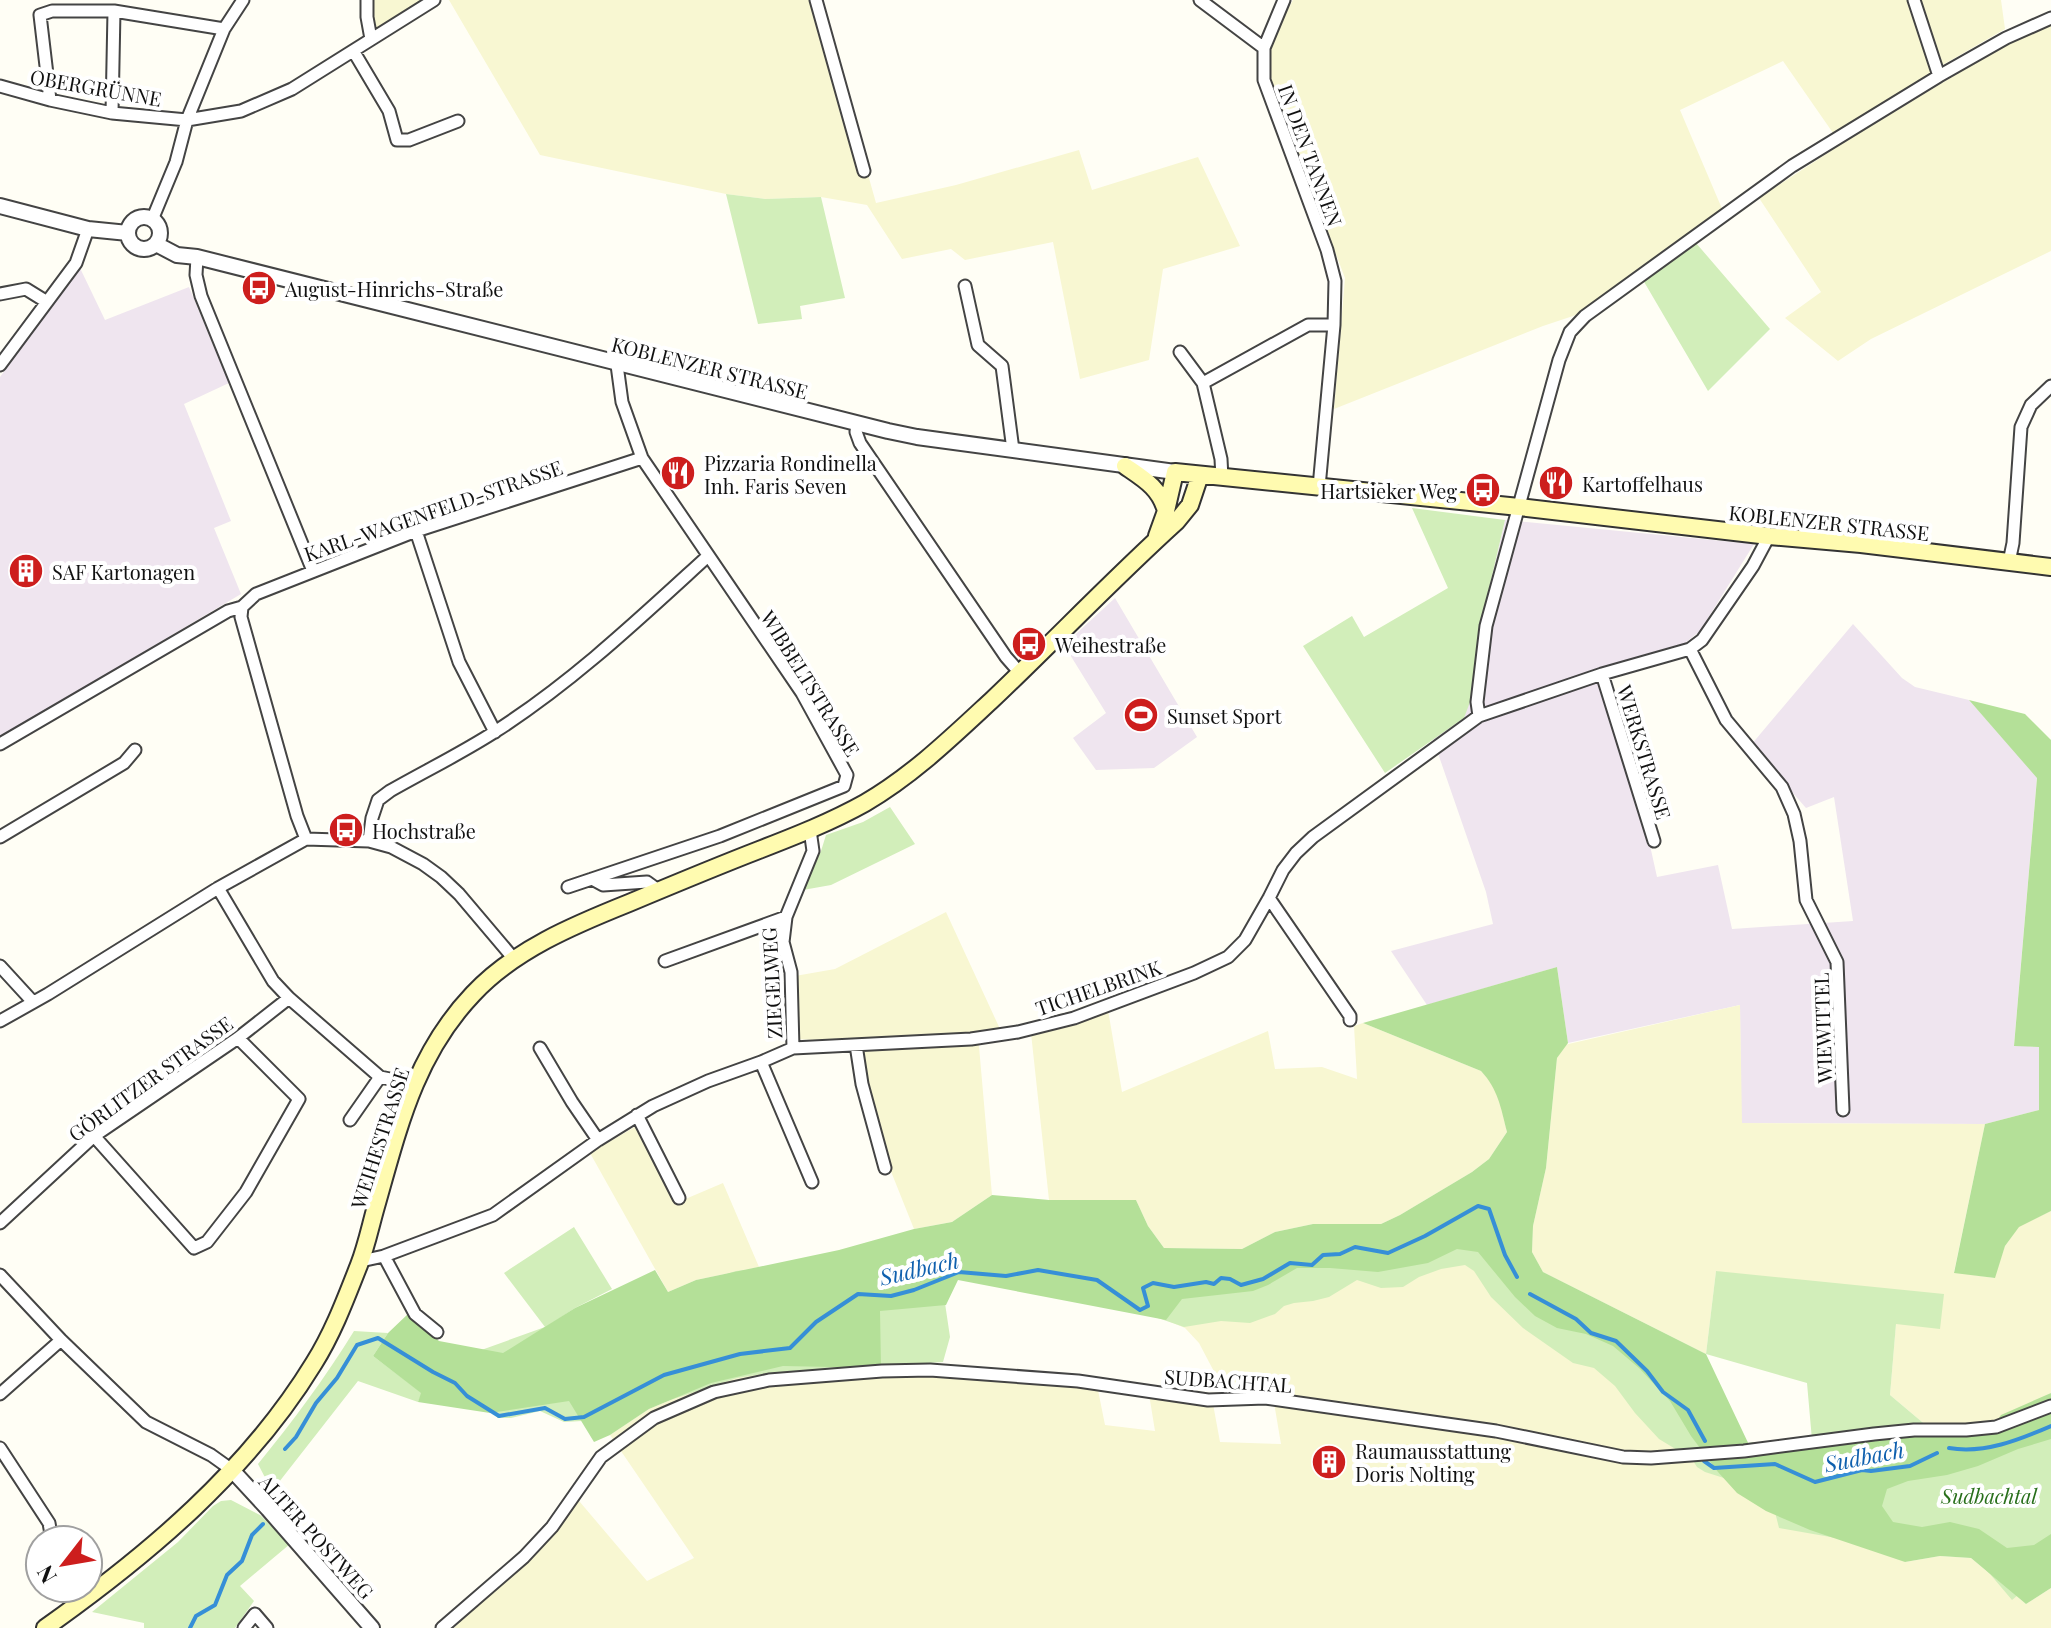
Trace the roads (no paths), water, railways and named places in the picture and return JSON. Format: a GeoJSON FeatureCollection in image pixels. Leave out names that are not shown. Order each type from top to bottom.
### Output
{"type":"FeatureCollection","features":[{"type":"Feature","properties":{"kind":"main road"},"geometry":{"type":"LineString","coordinates":[[1125,466],[1155,487],[1166,511]]}},
{"type":"Feature","properties":{"kind":"main road","name":"KOBLENZER STRASSE"},"geometry":{"type":"LineString","coordinates":[[1175,472],[2051,567]]}},
{"type":"Feature","properties":{"kind":"main road","name":"WEIHESTRASSE"},"geometry":{"type":"LineString","coordinates":[[1155,542],[1175,472]]}},
{"type":"Feature","properties":{"kind":"main road","name":"WEIHESTRASSE"},"geometry":{"type":"LineString","coordinates":[[45,1628],[162,1537],[205,1498],[281,1412],[316,1360],[340,1313],[361,1261],[414,1084],[431,1049],[476,991],[514,959],[580,923],[810,830],[894,785],[939,749],[1177,521],[1190,505],[1200,475]]}},
{"type":"Feature","properties":{"kind":"street"},"geometry":{"type":"LineString","coordinates":[[152,220],[176,162],[187,120],[224,29],[243,0]]}},
{"type":"Feature","properties":{"kind":"street"},"geometry":{"type":"LineString","coordinates":[[367,0],[371,39]]}},
{"type":"Feature","properties":{"kind":"street","name":"OBERGRÜNNE"},"geometry":{"type":"LineString","coordinates":[[0,86],[112,113],[187,120],[241,111],[292,89],[434,0]]}},
{"type":"Feature","properties":{"kind":"street"},"geometry":{"type":"LineString","coordinates":[[816,0],[864,171]]}},
{"type":"Feature","properties":{"kind":"street"},"geometry":{"type":"LineString","coordinates":[[1200,0],[1264,48]]}},
{"type":"Feature","properties":{"kind":"street","name":"IN DEN TANNEN"},"geometry":{"type":"LineString","coordinates":[[1284,0],[1264,48],[1264,80],[1327,250],[1335,281],[1334,325],[1319,487]]}},
{"type":"Feature","properties":{"kind":"street"},"geometry":{"type":"LineString","coordinates":[[1914,0],[1939,76]]}},
{"type":"Feature","properties":{"kind":"street"},"geometry":{"type":"LineString","coordinates":[[50,100],[40,15],[52,11],[114,11],[224,29]]}},
{"type":"Feature","properties":{"kind":"street"},"geometry":{"type":"LineString","coordinates":[[112,113],[114,11]]}},
{"type":"Feature","properties":{"kind":"street"},"geometry":{"type":"LineString","coordinates":[[1479,716],[1477,702],[1486,626],[1559,360],[1570,332],[1597,307],[1792,166],[1939,76],[2006,38],[2051,18]]}},
{"type":"Feature","properties":{"kind":"street"},"geometry":{"type":"LineString","coordinates":[[354,52],[389,111],[397,140],[409,140],[458,121]]}},
{"type":"Feature","properties":{"kind":"street"},"geometry":{"type":"LineString","coordinates":[[0,206],[88,229],[128,233]]}},
{"type":"Feature","properties":{"kind":"street"},"geometry":{"type":"LineString","coordinates":[[136,219],[152,220],[158,226],[158,239],[148,249],[138,248],[131,242],[129,227],[136,219]]}},
{"type":"Feature","properties":{"kind":"street"},"geometry":{"type":"LineString","coordinates":[[0,365],[76,263],[88,229]]}},
{"type":"Feature","properties":{"kind":"street","name":"KOBLENZER STRASSE"},"geometry":{"type":"LineString","coordinates":[[158,239],[177,255],[197,257],[857,424],[917,437],[1175,472]]}},
{"type":"Feature","properties":{"kind":"street"},"geometry":{"type":"LineString","coordinates":[[197,257],[196,275],[201,296],[313,571]]}},
{"type":"Feature","properties":{"kind":"street"},"geometry":{"type":"LineString","coordinates":[[965,286],[978,345],[1002,366],[1013,450]]}},
{"type":"Feature","properties":{"kind":"street"},"geometry":{"type":"LineString","coordinates":[[0,294],[26,289],[47,302]]}},
{"type":"Feature","properties":{"kind":"street"},"geometry":{"type":"LineString","coordinates":[[1203,383],[1308,325],[1334,325]]}},
{"type":"Feature","properties":{"kind":"street"},"geometry":{"type":"LineString","coordinates":[[1180,352],[1203,383],[1221,459],[1222,478]]}},
{"type":"Feature","properties":{"kind":"street","name":"WIBBELTSTRASSE"},"geometry":{"type":"LineString","coordinates":[[568,887],[720,836],[844,786],[847,775],[802,693],[642,458],[622,402],[617,365]]}},
{"type":"Feature","properties":{"kind":"street"},"geometry":{"type":"LineString","coordinates":[[2009,562],[2021,427],[2031,405],[2051,386]]}},
{"type":"Feature","properties":{"kind":"street"},"geometry":{"type":"LineString","coordinates":[[857,424],[860,443],[1020,673]]}},
{"type":"Feature","properties":{"kind":"street","name":"KARL-WAGENFELD-STRASSE"},"geometry":{"type":"LineString","coordinates":[[0,744],[228,611],[242,607],[256,594],[416,531],[642,458]]}},
{"type":"Feature","properties":{"kind":"street"},"geometry":{"type":"LineString","coordinates":[[416,531],[459,662],[495,732]]}},
{"type":"Feature","properties":{"kind":"street"},"geometry":{"type":"LineString","coordinates":[[1690,649],[1702,640],[1753,566],[1769,536]]}},
{"type":"Feature","properties":{"kind":"street"},"geometry":{"type":"LineString","coordinates":[[369,841],[378,800],[495,732],[552,692],[606,649],[708,556]]}},
{"type":"Feature","properties":{"kind":"street"},"geometry":{"type":"LineString","coordinates":[[242,607],[241,617],[306,839]]}},
{"type":"Feature","properties":{"kind":"street","name":"TICHELBRINK"},"geometry":{"type":"LineString","coordinates":[[361,1261],[384,1256],[493,1215],[637,1115],[708,1081],[793,1048],[971,1039],[1018,1032],[1074,1018],[1194,973],[1228,957],[1245,940],[1283,870],[1313,837],[1479,716],[1602,674],[1690,649]]}},
{"type":"Feature","properties":{"kind":"street","name":"WIEWITTEL"},"geometry":{"type":"LineString","coordinates":[[1690,649],[1726,720],[1782,787],[1794,814],[1806,900],[1837,962],[1843,1110]]}},
{"type":"Feature","properties":{"kind":"street","name":"WERKSTRASSE"},"geometry":{"type":"LineString","coordinates":[[1602,674],[1654,841]]}},
{"type":"Feature","properties":{"kind":"street"},"geometry":{"type":"LineString","coordinates":[[0,837],[124,763],[135,750]]}},
{"type":"Feature","properties":{"kind":"street","name":"ZIEGELWEG"},"geometry":{"type":"LineString","coordinates":[[793,1048],[791,972],[783,942],[786,917],[813,851],[810,830]]}},
{"type":"Feature","properties":{"kind":"street"},"geometry":{"type":"LineString","coordinates":[[0,1021],[218,888],[306,839],[369,841],[391,847],[423,864],[459,894],[514,959]]}},
{"type":"Feature","properties":{"kind":"street","name":"WIBBELTSTRASSE"},"geometry":{"type":"LineString","coordinates":[[592,879],[603,885],[647,882],[658,890]]}},
{"type":"Feature","properties":{"kind":"street"},"geometry":{"type":"LineString","coordinates":[[218,888],[273,981],[289,998],[380,1077],[414,1084]]}},
{"type":"Feature","properties":{"kind":"street"},"geometry":{"type":"LineString","coordinates":[[1269,898],[1350,1020]]}},
{"type":"Feature","properties":{"kind":"street","name":"ZIEGELWEG"},"geometry":{"type":"LineString","coordinates":[[665,961],[786,917]]}},
{"type":"Feature","properties":{"kind":"street"},"geometry":{"type":"LineString","coordinates":[[0,966],[33,1002]]}},
{"type":"Feature","properties":{"kind":"street","name":"GÖRLITZER STRASSE"},"geometry":{"type":"LineString","coordinates":[[0,1223],[94,1136],[238,1038],[289,998]]}},
{"type":"Feature","properties":{"kind":"street"},"geometry":{"type":"LineString","coordinates":[[94,1136],[194,1248],[207,1242],[246,1192],[299,1099],[238,1038]]}},
{"type":"Feature","properties":{"kind":"street"},"geometry":{"type":"LineString","coordinates":[[856,1045],[862,1084],[885,1168]]}},
{"type":"Feature","properties":{"kind":"street"},"geometry":{"type":"LineString","coordinates":[[540,1048],[598,1140]]}},
{"type":"Feature","properties":{"kind":"street"},"geometry":{"type":"LineString","coordinates":[[761,1062],[812,1182]]}},
{"type":"Feature","properties":{"kind":"street"},"geometry":{"type":"LineString","coordinates":[[350,1120],[380,1077]]}},
{"type":"Feature","properties":{"kind":"street"},"geometry":{"type":"LineString","coordinates":[[637,1115],[679,1198]]}},
{"type":"Feature","properties":{"kind":"street"},"geometry":{"type":"LineString","coordinates":[[384,1256],[415,1314],[437,1332]]}},
{"type":"Feature","properties":{"kind":"street"},"geometry":{"type":"LineString","coordinates":[[0,1275],[61,1340],[146,1422],[211,1455],[232,1470]]}},
{"type":"Feature","properties":{"kind":"street"},"geometry":{"type":"LineString","coordinates":[[0,1394],[61,1340]]}},
{"type":"Feature","properties":{"kind":"street","name":"SUDBACHTAL"},"geometry":{"type":"LineString","coordinates":[[442,1628],[524,1557],[552,1527],[601,1457],[654,1418],[714,1392],[769,1380],[930,1370],[1078,1381],[1208,1400],[1265,1398],[1496,1431],[1623,1457],[1651,1458],[1744,1451],[1914,1430],[1996,1427],[2051,1406]]}},
{"type":"Feature","properties":{"kind":"street"},"geometry":{"type":"LineString","coordinates":[[0,1448],[49,1524]]}},
{"type":"Feature","properties":{"kind":"street","name":"ALTER POSTWEG"},"geometry":{"type":"LineString","coordinates":[[232,1470],[372,1628]]}},
{"type":"Feature","properties":{"kind":"street"},"geometry":{"type":"LineString","coordinates":[[244,1628],[255,1614],[267,1628]]}},
{"type":"Feature","properties":{"kind":"waterway","name":"Sudbach"},"geometry":{"type":"LineString","coordinates":[[285,1449],[357,1345],[378,1338],[455,1383],[467,1396],[499,1416],[545,1408],[565,1419],[584,1417],[664,1375],[740,1354],[790,1348],[816,1322],[858,1294],[891,1296],[959,1272],[1006,1276],[1038,1270],[1097,1280],[1140,1310],[1148,1306],[1143,1288],[1153,1283],[1174,1287],[1206,1282],[1214,1284],[1221,1278],[1241,1285],[1263,1279],[1290,1263],[1312,1265],[1323,1255],[1340,1254],[1355,1247],[1388,1253],[1478,1206],[1489,1209],[1505,1255],[1517,1277]]}},
{"type":"Feature","properties":{"kind":"waterway","name":"Sudbach"},"geometry":{"type":"LineString","coordinates":[[1530,1294],[1576,1319],[1591,1333],[1616,1341],[1647,1371],[1663,1392],[1688,1410],[1705,1441]]}},
{"type":"Feature","properties":{"kind":"waterway","name":"Sudbach"},"geometry":{"type":"LineString","coordinates":[[1949,1448],[1988,1447],[2014,1441],[2051,1426]]}},
{"type":"Feature","properties":{"kind":"waterway","name":"Sudbach"},"geometry":{"type":"LineString","coordinates":[[1704,1461],[1714,1468],[1775,1464],[1815,1482],[1862,1470],[1910,1466],[1937,1453]]}},
{"type":"Feature","properties":{"kind":"waterway","name":"Sudbach"},"geometry":{"type":"LineString","coordinates":[[190,1628],[196,1616],[215,1605],[227,1575],[242,1561],[252,1535],[263,1524]]}},
{"type":"Feature","properties":{"kind":"place","name":"August-Hinrichs-Straße"},"geometry":{"type":"Point","coordinates":[259,288]}},
{"type":"Feature","properties":{"kind":"place","name":"Pizzaria Rondinella Inh. Faris Seven"},"geometry":{"type":"Point","coordinates":[678,473]}},
{"type":"Feature","properties":{"kind":"place","name":"Kartoffelhaus"},"geometry":{"type":"Point","coordinates":[1556,483]}},
{"type":"Feature","properties":{"kind":"place","name":"Hartsieker Weg"},"geometry":{"type":"Point","coordinates":[1483,490]}},
{"type":"Feature","properties":{"kind":"place","name":"SAF Kartonagen"},"geometry":{"type":"Point","coordinates":[26,571]}},
{"type":"Feature","properties":{"kind":"place","name":"Weihestraße"},"geometry":{"type":"Point","coordinates":[1029,644]}},
{"type":"Feature","properties":{"kind":"place","name":"Sunset Sport"},"geometry":{"type":"Point","coordinates":[1141,715]}},
{"type":"Feature","properties":{"kind":"place","name":"Hochstraße"},"geometry":{"type":"Point","coordinates":[346,830]}},
{"type":"Feature","properties":{"kind":"place","name":"Raumausstattung Doris Nolting"},"geometry":{"type":"Point","coordinates":[1329,1462]}},
{"type":"Feature","properties":{"kind":"park label","name":"Sudbachtal"},"geometry":{"type":"Point","coordinates":[1989,1495]}}]}
